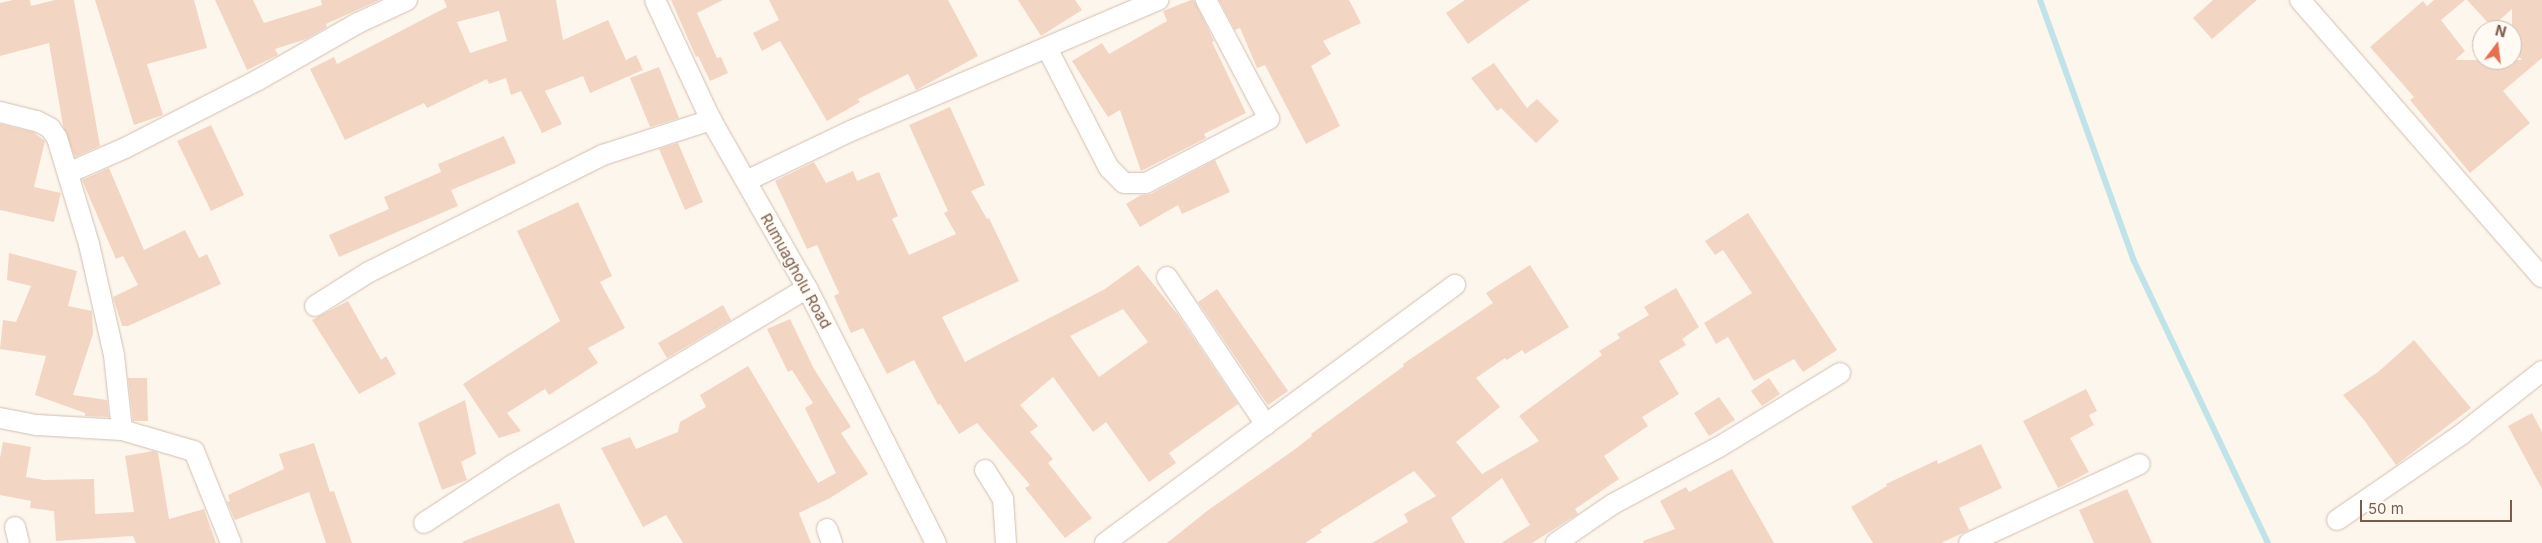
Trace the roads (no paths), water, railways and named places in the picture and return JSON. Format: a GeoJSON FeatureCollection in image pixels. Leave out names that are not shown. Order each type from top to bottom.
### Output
{"type":"FeatureCollection","features":[{"type":"Feature","properties":{"kind":"street"},"geometry":{"type":"LineString","coordinates":[[68,173],[125,148],[258,80],[358,22],[407,0]]}},
{"type":"Feature","properties":{"kind":"street","name":"Rumuagholu Road"},"geometry":{"type":"LineString","coordinates":[[655,0],[711,120],[808,288],[936,543]]}},
{"type":"Feature","properties":{"kind":"street"},"geometry":{"type":"LineString","coordinates":[[746,181],[853,130],[1158,0]]}},
{"type":"Feature","properties":{"kind":"street"},"geometry":{"type":"LineString","coordinates":[[1047,48],[1109,168],[1124,183],[1146,183],[1269,119],[1206,0]]}},
{"type":"Feature","properties":{"kind":"street"},"geometry":{"type":"LineString","coordinates":[[2300,0],[2542,277]]}},
{"type":"Feature","properties":{"kind":"street"},"geometry":{"type":"LineString","coordinates":[[0,112],[37,121],[50,128],[57,138],[89,244],[114,355],[122,430]]}},
{"type":"Feature","properties":{"kind":"street"},"geometry":{"type":"LineString","coordinates":[[315,306],[368,272],[603,155],[711,120]]}},
{"type":"Feature","properties":{"kind":"street"},"geometry":{"type":"LineString","coordinates":[[1167,277],[1266,424]]}},
{"type":"Feature","properties":{"kind":"street"},"geometry":{"type":"LineString","coordinates":[[1105,543],[1455,285]]}},
{"type":"Feature","properties":{"kind":"street"},"geometry":{"type":"LineString","coordinates":[[424,523],[511,466],[808,288]]}},
{"type":"Feature","properties":{"kind":"street"},"geometry":{"type":"LineString","coordinates":[[2337,520],[2462,434],[2542,371]]}},
{"type":"Feature","properties":{"kind":"street"},"geometry":{"type":"LineString","coordinates":[[1556,543],[1613,504],[1719,447],[1840,373]]}},
{"type":"Feature","properties":{"kind":"street"},"geometry":{"type":"LineString","coordinates":[[0,418],[37,425],[122,430],[194,451],[231,543]]}},
{"type":"Feature","properties":{"kind":"street"},"geometry":{"type":"LineString","coordinates":[[1969,543],[2140,464]]}},
{"type":"Feature","properties":{"kind":"street"},"geometry":{"type":"LineString","coordinates":[[985,470],[1004,499],[1006,543]]}},
{"type":"Feature","properties":{"kind":"waterway"},"geometry":{"type":"LineString","coordinates":[[2040,0],[2134,261],[2268,543]]}}]}
